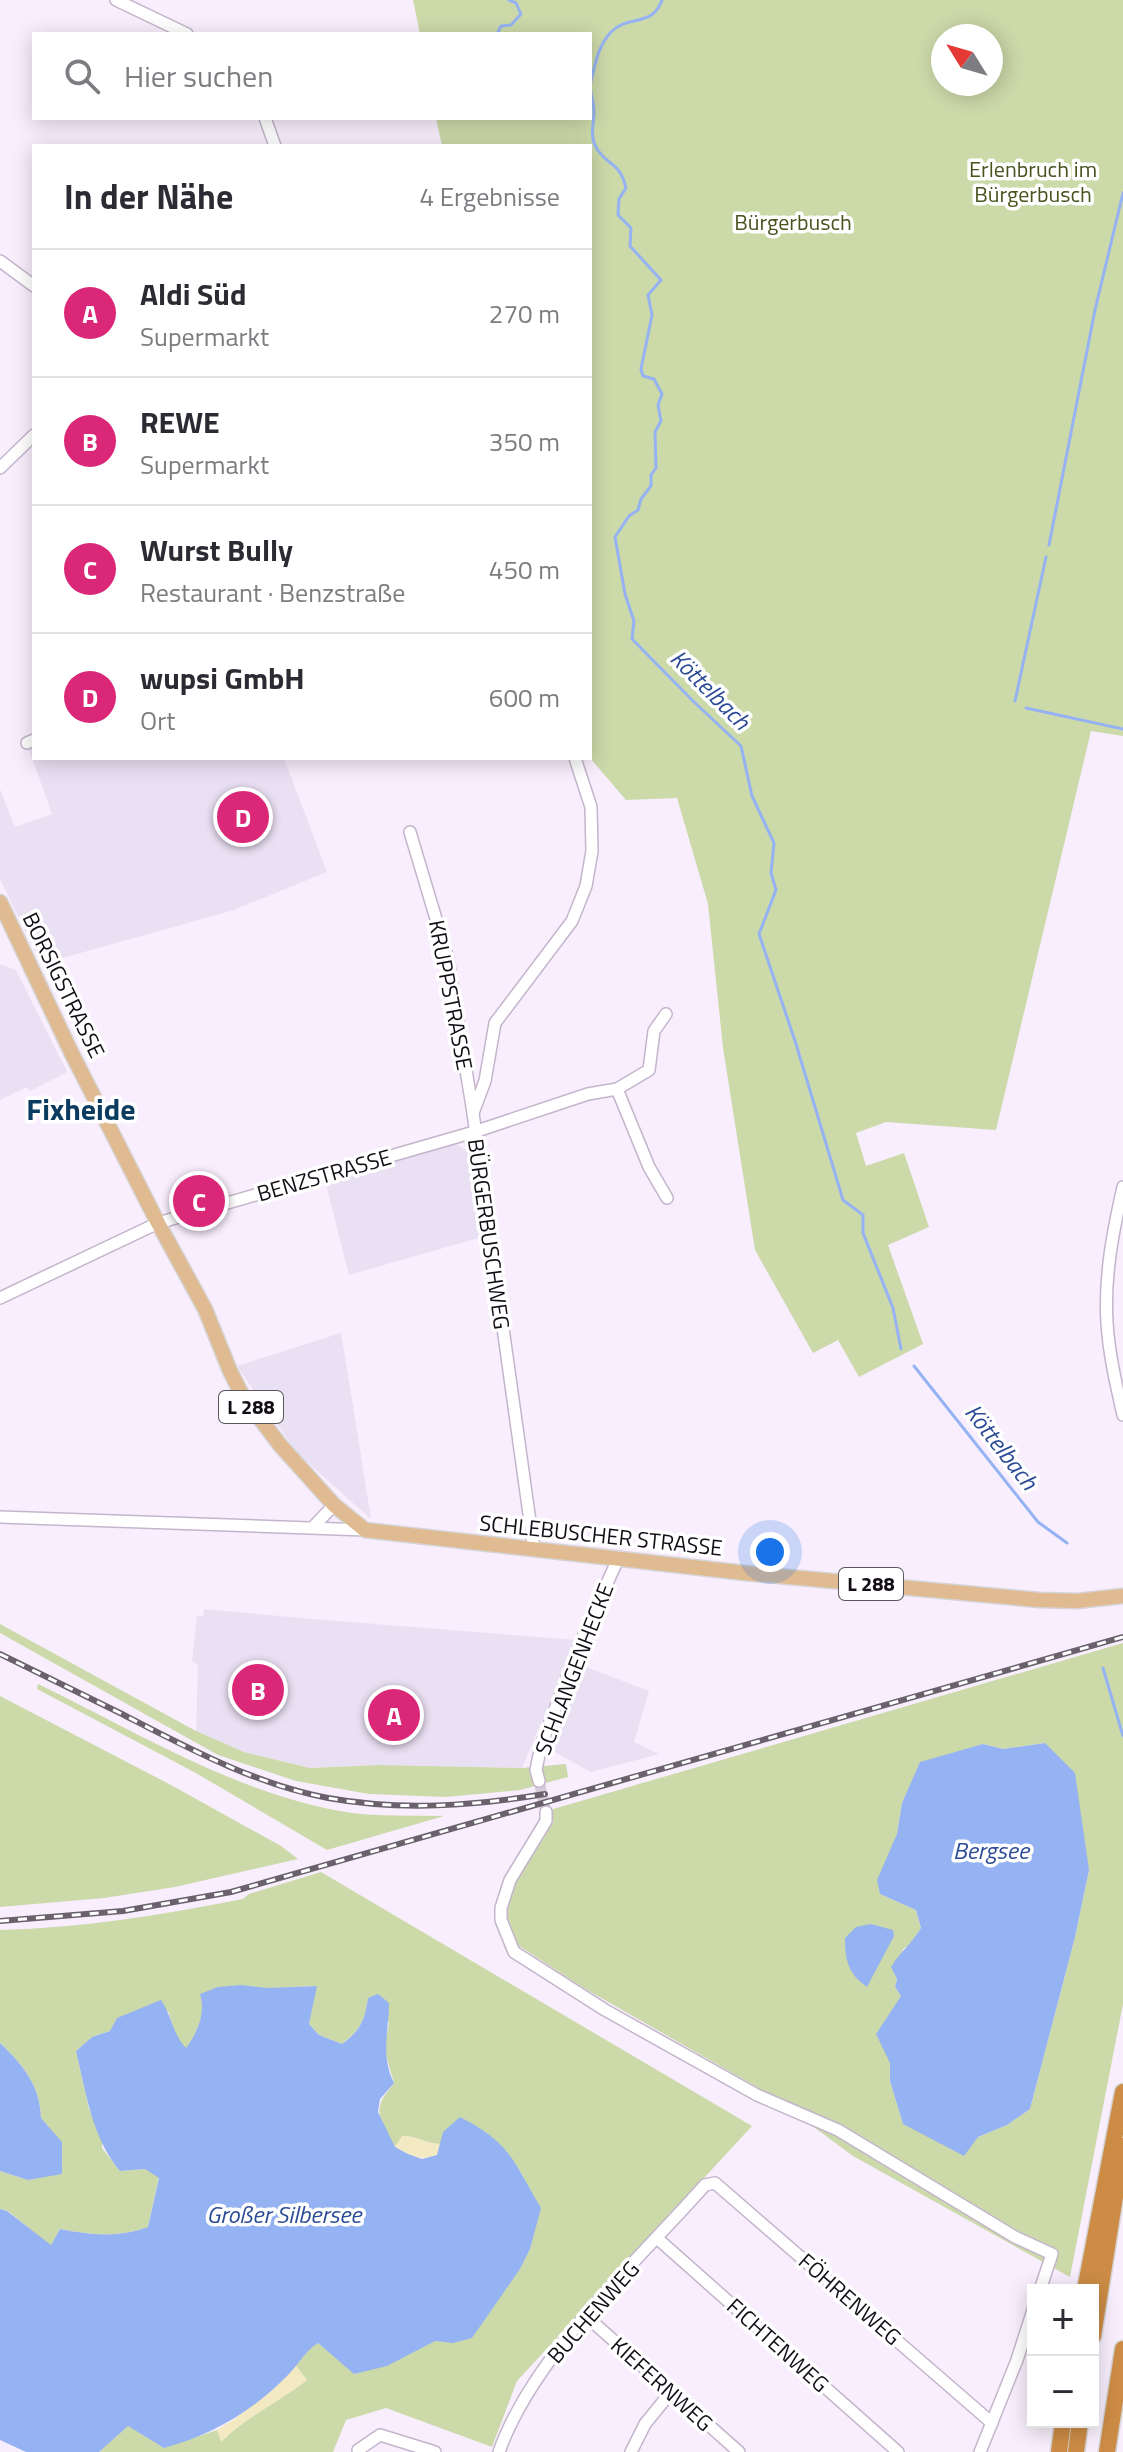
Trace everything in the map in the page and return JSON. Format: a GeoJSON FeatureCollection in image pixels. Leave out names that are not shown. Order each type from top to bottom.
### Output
{"type":"FeatureCollection","features":[{"type":"Feature","properties":{"kind":"highway"},"geometry":{"type":"LineString","coordinates":[[1086,2284],[1123,2092]]}},
{"type":"Feature","properties":{"kind":"highway"},"geometry":{"type":"LineString","coordinates":[[1099,2298],[1123,2146]]}},
{"type":"Feature","properties":{"kind":"highway"},"geometry":{"type":"LineString","coordinates":[[1107,2452],[1123,2349]]}},
{"type":"Feature","properties":{"kind":"highway"},"geometry":{"type":"LineString","coordinates":[[1059,2452],[1062,2428]]}},
{"type":"Feature","properties":{"kind":"highway"},"geometry":{"type":"LineString","coordinates":[[1076,2452],[1079,2428]]}},
{"type":"Feature","properties":{"kind":"main road","name":"BORSIGSTRASSE"},"geometry":{"type":"LineString","coordinates":[[0,902],[72,1054],[205,1309],[242,1395],[280,1445],[334,1505],[365,1530]]}},
{"type":"Feature","properties":{"kind":"main road","name":"SCHLEBUSCHER STRASSE"},"geometry":{"type":"LineString","coordinates":[[365,1530],[745,1573],[1039,1600],[1077,1601],[1123,1596]]}},
{"type":"Feature","properties":{"kind":"street"},"geometry":{"type":"LineString","coordinates":[[116,0],[183,32]]}},
{"type":"Feature","properties":{"kind":"street"},"geometry":{"type":"LineString","coordinates":[[266,120],[274,144]]}},
{"type":"Feature","properties":{"kind":"street"},"geometry":{"type":"LineString","coordinates":[[0,261],[32,285]]}},
{"type":"Feature","properties":{"kind":"street"},"geometry":{"type":"LineString","coordinates":[[0,468],[32,437]]}},
{"type":"Feature","properties":{"kind":"street","name":"BÜRGERBUSCHWEG"},"geometry":{"type":"LineString","coordinates":[[534,1550],[473,1113],[485,1081],[495,1023],[572,921],[586,886],[592,851],[591,807],[576,760]]}},
{"type":"Feature","properties":{"kind":"street","name":"KRUPPSTRASSE"},"geometry":{"type":"LineString","coordinates":[[410,832],[448,959],[473,1113]]}},
{"type":"Feature","properties":{"kind":"street"},"geometry":{"type":"LineString","coordinates":[[666,1014],[654,1031],[649,1070],[617,1089],[649,1167],[667,1198]]}},
{"type":"Feature","properties":{"kind":"street","name":"BENZSTRASSE"},"geometry":{"type":"LineString","coordinates":[[0,1298],[158,1223],[474,1132],[588,1094],[617,1089]]}},
{"type":"Feature","properties":{"kind":"street"},"geometry":{"type":"LineString","coordinates":[[1123,1187],[1109,1264],[1107,1322],[1123,1415]]}},
{"type":"Feature","properties":{"kind":"street"},"geometry":{"type":"LineString","coordinates":[[314,1526],[334,1505]]}},
{"type":"Feature","properties":{"kind":"street","name":"SCHLEBUSCHER STRASSE"},"geometry":{"type":"LineString","coordinates":[[0,1517],[365,1530]]}},
{"type":"Feature","properties":{"kind":"street","name":"SCHLANGENHECKE"},"geometry":{"type":"LineString","coordinates":[[539,1781],[536,1770],[541,1745],[587,1627],[619,1557]]}},
{"type":"Feature","properties":{"kind":"street"},"geometry":{"type":"LineString","coordinates":[[546,1812],[546,1821],[510,1880],[501,1908],[501,1920],[514,1952],[605,2010],[757,2095],[838,2130],[1015,2237],[1052,2254],[1042,2284]]}},
{"type":"Feature","properties":{"kind":"street","name":"FÖHRENWEG"},"geometry":{"type":"LineString","coordinates":[[705,2185],[715,2183],[992,2423]]}},
{"type":"Feature","properties":{"kind":"street","name":"BUCHENWEG"},"geometry":{"type":"LineString","coordinates":[[499,2452],[529,2389],[586,2316],[705,2185]]}},
{"type":"Feature","properties":{"kind":"street","name":"FICHTENWEG"},"geometry":{"type":"LineString","coordinates":[[658,2239],[898,2452]]}},
{"type":"Feature","properties":{"kind":"street","name":"KIEFERNWEG"},"geometry":{"type":"LineString","coordinates":[[586,2316],[739,2452]]}},
{"type":"Feature","properties":{"kind":"street"},"geometry":{"type":"LineString","coordinates":[[980,2452],[1027,2329]]}},
{"type":"Feature","properties":{"kind":"street"},"geometry":{"type":"LineString","coordinates":[[631,2452],[645,2424],[671,2392]]}},
{"type":"Feature","properties":{"kind":"street"},"geometry":{"type":"LineString","coordinates":[[358,2450],[380,2435],[435,2452]]}},
{"type":"Feature","properties":{"kind":"shaded area"},"geometry":{"type":"Polygon","coordinates":[[[33,760],[285,760],[327,872],[231,911],[41,964],[0,879],[0,789],[15,827],[52,814],[33,760]]]}},
{"type":"Feature","properties":{"kind":"shaded area"},"geometry":{"type":"Polygon","coordinates":[[[0,964],[16,970],[67,1072],[30,1091],[27,1087],[0,1100],[0,964]]]}},
{"type":"Feature","properties":{"kind":"shaded area"},"geometry":{"type":"Polygon","coordinates":[[[444,1143],[456,1144],[471,1153],[482,1237],[349,1275],[325,1180],[444,1143]]]}},
{"type":"Feature","properties":{"kind":"shaded area"},"geometry":{"type":"Polygon","coordinates":[[[341,1333],[371,1519],[296,1452],[237,1366],[341,1333]]]}},
{"type":"Feature","properties":{"kind":"shaded area"},"geometry":{"type":"Polygon","coordinates":[[[204,1609],[576,1640],[522,1768],[378,1765],[310,1768],[244,1752],[196,1731],[198,1666],[192,1661],[197,1616],[203,1616],[204,1609]]]}},
{"type":"Feature","properties":{"kind":"shaded area"},"geometry":{"type":"Polygon","coordinates":[[[576,1663],[649,1691],[634,1742],[659,1754],[591,1772],[544,1746],[576,1663]]]}},
{"type":"Feature","properties":{"kind":"green space","name":"Bürgerbusch"},"geometry":{"type":"Polygon","coordinates":[[[413,0],[1123,0],[1123,736],[1091,731],[996,1130],[886,1122],[856,1133],[866,1166],[904,1153],[929,1227],[888,1245],[923,1344],[859,1377],[838,1340],[813,1353],[755,1250],[723,1048],[708,904],[677,798],[626,800],[592,760],[592,144],[442,144],[436,120],[592,120],[592,32],[420,32],[413,0]]]}},
{"type":"Feature","properties":{"kind":"green space"},"geometry":{"type":"Polygon","coordinates":[[[0,1624],[196,1731],[244,1752],[310,1768],[378,1765],[522,1768],[566,1764],[568,1777],[520,1790],[446,1797],[369,1794],[296,1781],[218,1755],[0,1633],[0,1624]]]}},
{"type":"Feature","properties":{"kind":"green space"},"geometry":{"type":"Polygon","coordinates":[[[1123,1643],[1123,2004],[1070,2277],[853,2156],[769,2094],[582,1987],[516,1944],[506,1911],[513,1887],[553,1823],[550,1810],[1123,1643]],[[1045,1743],[1003,1749],[983,1744],[920,1763],[902,1803],[897,1834],[880,1894],[916,1910],[921,1928],[912,1943],[903,1949],[895,1987],[901,1996],[890,2081],[903,2124],[978,2137],[1007,2125],[1030,2109],[1075,1937],[1089,1870],[1045,1743]]]}},
{"type":"Feature","properties":{"kind":"green space"},"geometry":{"type":"Polygon","coordinates":[[[38,1684],[152,1742],[270,1793],[352,1813],[444,1816],[327,1850],[194,1772],[37,1689],[38,1684]]]}},
{"type":"Feature","properties":{"kind":"green space"},"geometry":{"type":"Polygon","coordinates":[[[0,1696],[171,1785],[281,1846],[298,1859],[175,1887],[104,1898],[0,1907],[0,1696]]]}},
{"type":"Feature","properties":{"kind":"green space"},"geometry":{"type":"Polygon","coordinates":[[[321,1872],[752,2126],[517,2381],[492,2447],[386,2408],[346,2420],[333,2452],[99,2452],[128,2425],[164,2448],[217,2430],[222,2441],[307,2380],[296,2366],[304,2352],[318,2343],[355,2374],[435,2341],[453,2342],[472,2338],[530,2249],[528,2195],[518,2169],[443,2132],[441,2144],[403,2136],[395,2147],[380,2114],[382,2100],[394,2083],[384,2049],[389,2023],[368,1998],[361,2024],[342,2044],[319,2035],[309,2024],[316,1986],[228,1987],[201,1995],[200,2023],[186,2049],[177,2039],[168,2011],[92,2037],[76,2051],[89,2109],[102,2137],[102,2148],[120,2171],[145,2169],[159,2177],[148,2227],[126,2233],[104,2234],[60,2229],[51,2246],[8,2211],[0,2209],[0,2171],[28,2180],[62,2173],[61,2142],[41,2118],[37,2095],[29,2076],[0,2043],[0,1930],[92,1924],[183,1910],[243,1899],[249,1894],[321,1872]]]}},
{"type":"Feature","properties":{"kind":"sand"},"geometry":{"type":"Polygon","coordinates":[[[402,2136],[441,2144],[437,2155],[421,2158],[400,2150],[395,2147],[402,2136]]]}},
{"type":"Feature","properties":{"kind":"sand"},"geometry":{"type":"Polygon","coordinates":[[[296,2366],[307,2380],[241,2424],[221,2442],[217,2430],[236,2418],[296,2366]]]}},
{"type":"Feature","properties":{"kind":"water","name":"Bergsee"},"geometry":{"type":"Polygon","coordinates":[[[1045,1743],[1075,1773],[1089,1870],[1075,1937],[1030,2109],[1007,2125],[978,2137],[964,2156],[903,2124],[890,2081],[890,2063],[876,2034],[901,1996],[895,1987],[897,1979],[891,1967],[921,1928],[916,1910],[880,1894],[877,1880],[897,1834],[902,1803],[920,1762],[983,1744],[1003,1749],[1045,1743]]]}},
{"type":"Feature","properties":{"kind":"water"},"geometry":{"type":"Polygon","coordinates":[[[871,1924],[893,1930],[894,1936],[867,1987],[849,1966],[845,1938],[856,1927],[871,1924]]]}},
{"type":"Feature","properties":{"kind":"water","name":"Großer Silbersee"},"geometry":{"type":"Polygon","coordinates":[[[241,1985],[268,1988],[317,1986],[309,2024],[319,2035],[342,2044],[361,2024],[368,1998],[378,1994],[389,2003],[386,2053],[394,2083],[380,2099],[378,2112],[395,2147],[422,2159],[437,2155],[443,2132],[460,2117],[501,2145],[517,2165],[541,2208],[530,2249],[520,2269],[472,2338],[453,2343],[435,2341],[387,2366],[354,2374],[318,2343],[261,2400],[215,2429],[182,2443],[164,2448],[128,2426],[99,2452],[26,2452],[0,2440],[0,2209],[7,2211],[51,2245],[60,2229],[93,2234],[126,2233],[148,2227],[159,2178],[145,2169],[120,2171],[110,2158],[96,2130],[76,2051],[92,2037],[110,2031],[117,2018],[161,2000],[186,2048],[199,2023],[202,2009],[200,1994],[218,1987],[241,1985]]]}},
{"type":"Feature","properties":{"kind":"water"},"geometry":{"type":"Polygon","coordinates":[[[0,2043],[29,2076],[37,2095],[41,2118],[62,2142],[62,2174],[28,2180],[0,2171],[0,2043]]]}},
{"type":"Feature","properties":{"kind":"waterway","name":"Köttelbach"},"geometry":{"type":"LineString","coordinates":[[498,32],[501,26],[511,25],[521,14],[516,3],[509,0]]}},
{"type":"Feature","properties":{"kind":"waterway"},"geometry":{"type":"LineString","coordinates":[[592,77],[600,50],[611,32],[625,23],[646,18],[658,9],[662,0]]}},
{"type":"Feature","properties":{"kind":"waterway","name":"Köttelbach"},"geometry":{"type":"LineString","coordinates":[[592,98],[595,144],[601,155],[621,173],[626,188],[619,199],[618,215],[631,228],[630,246],[661,280],[648,295],[652,315],[641,369],[643,376],[654,379],[662,394],[658,405],[661,421],[655,432],[656,468],[651,475],[651,486],[641,499],[638,510],[629,516],[615,537],[625,594],[634,621],[632,639],[741,746],[752,796],[774,843],[771,873],[776,890],[759,934],[843,1200],[863,1215],[863,1233],[893,1308],[901,1349]]}},
{"type":"Feature","properties":{"kind":"waterway"},"geometry":{"type":"LineString","coordinates":[[1049,545],[1095,310],[1123,193]]}},
{"type":"Feature","properties":{"kind":"waterway"},"geometry":{"type":"LineString","coordinates":[[1015,701],[1046,557]]}},
{"type":"Feature","properties":{"kind":"waterway"},"geometry":{"type":"LineString","coordinates":[[1026,708],[1123,729]]}},
{"type":"Feature","properties":{"kind":"waterway","name":"Köttelbach"},"geometry":{"type":"LineString","coordinates":[[914,1366],[1038,1522],[1067,1543]]}},
{"type":"Feature","properties":{"kind":"waterway","name":"Köttelbach"},"geometry":{"type":"LineString","coordinates":[[1103,1668],[1123,1736]]}},
{"type":"Feature","properties":{"kind":"tunnel"},"geometry":{"type":"LineString","coordinates":[[539,1781],[546,1812]]}},
{"type":"Feature","properties":{"kind":"railway"},"geometry":{"type":"LineString","coordinates":[[0,1921],[123,1911],[231,1892],[1123,1637]]}},
{"type":"Feature","properties":{"kind":"railway"},"geometry":{"type":"LineString","coordinates":[[0,1654],[221,1763],[301,1792],[355,1802],[410,1806],[491,1802],[545,1794]]}},
{"type":"Feature","properties":{"kind":"place","name":"wupsi GmbH"},"geometry":{"type":"Point","coordinates":[243,817]}},
{"type":"Feature","properties":{"kind":"place","name":"Wurst Bully"},"geometry":{"type":"Point","coordinates":[199,1201]}},
{"type":"Feature","properties":{"kind":"place","name":"REWE"},"geometry":{"type":"Point","coordinates":[258,1690]}},
{"type":"Feature","properties":{"kind":"place","name":"Aldi Süd"},"geometry":{"type":"Point","coordinates":[394,1715]}},
{"type":"Feature","properties":{"kind":"district","name":"Fixheide"},"geometry":{"type":"Point","coordinates":[81,1110]}},
{"type":"Feature","properties":{"kind":"park label","name":"Erlenbruch im Bürgerbusch"},"geometry":{"type":"Point","coordinates":[1033,182]}}]}
